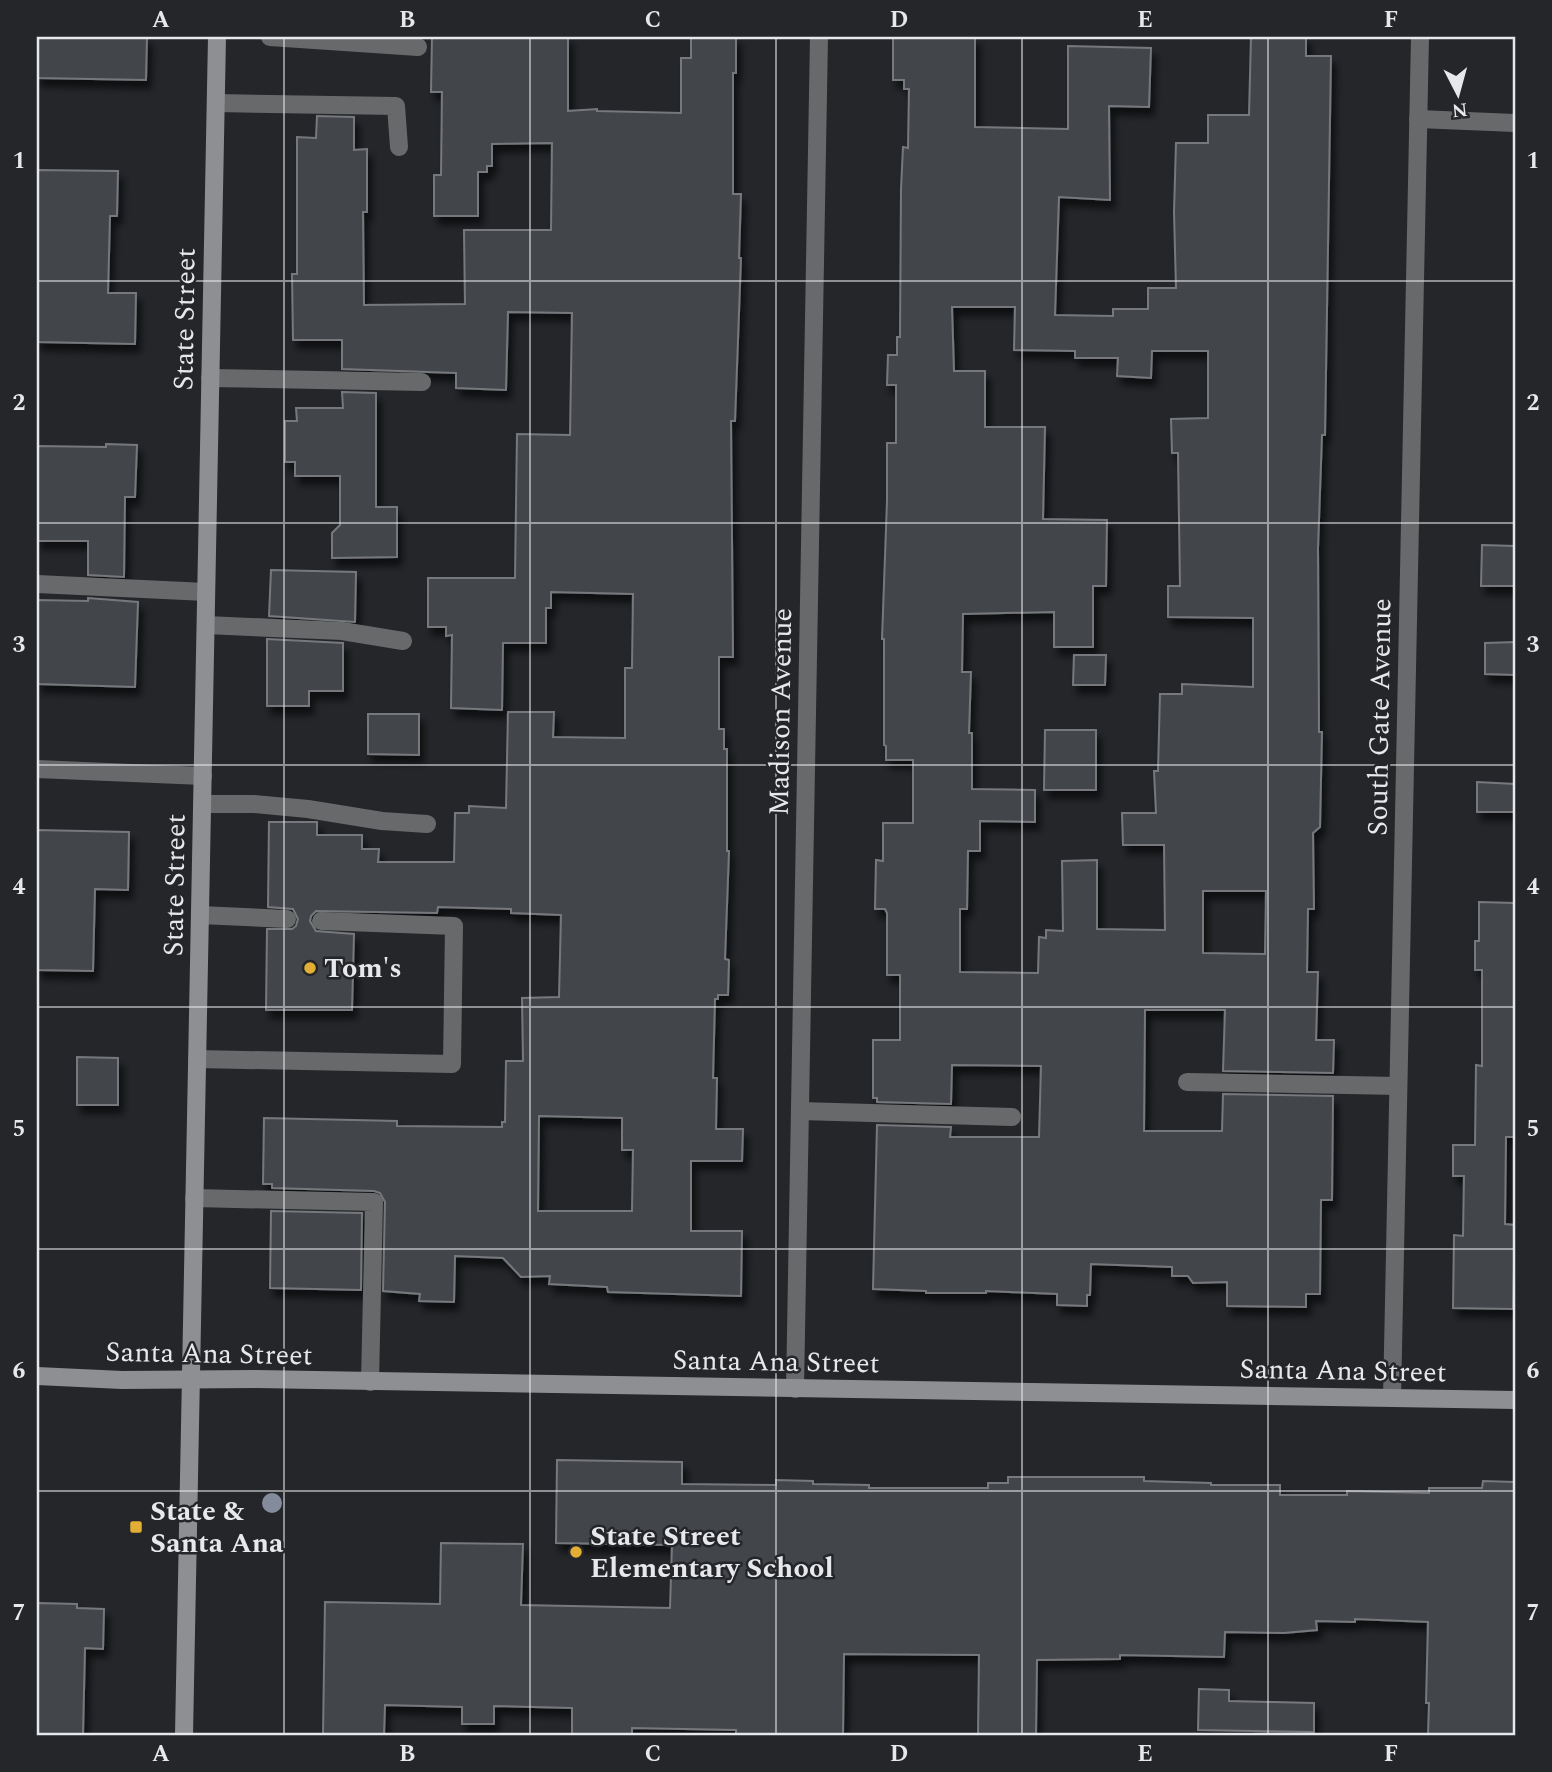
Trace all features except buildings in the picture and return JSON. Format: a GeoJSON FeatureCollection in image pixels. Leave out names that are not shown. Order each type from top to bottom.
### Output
{"type":"FeatureCollection","features":[{"type":"Feature","properties":{"kind":"main road","name":"State Street"},"geometry":{"type":"LineString","coordinates":[[184,1735],[217,37]]}},
{"type":"Feature","properties":{"kind":"main road","name":"Santa Ana Street"},"geometry":{"type":"LineString","coordinates":[[37,1376],[1515,1400]]}},
{"type":"Feature","properties":{"kind":"street"},"geometry":{"type":"LineString","coordinates":[[270,37],[418,47]]}},
{"type":"Feature","properties":{"kind":"street","name":"Madison Avenue"},"geometry":{"type":"LineString","coordinates":[[795,1389],[819,37]]}},
{"type":"Feature","properties":{"kind":"street","name":"South Gate Avenue"},"geometry":{"type":"LineString","coordinates":[[1392,1398],[1420,37]]}},
{"type":"Feature","properties":{"kind":"street"},"geometry":{"type":"LineString","coordinates":[[216,103],[396,106],[399,147]]}},
{"type":"Feature","properties":{"kind":"street"},"geometry":{"type":"LineString","coordinates":[[1418,119],[1515,123]]}},
{"type":"Feature","properties":{"kind":"street"},"geometry":{"type":"LineString","coordinates":[[211,378],[422,382]]}},
{"type":"Feature","properties":{"kind":"street"},"geometry":{"type":"LineString","coordinates":[[37,584],[206,592]]}},
{"type":"Feature","properties":{"kind":"street"},"geometry":{"type":"LineString","coordinates":[[206,625],[342,631],[403,641]]}},
{"type":"Feature","properties":{"kind":"street"},"geometry":{"type":"LineString","coordinates":[[37,769],[203,776]]}},
{"type":"Feature","properties":{"kind":"street"},"geometry":{"type":"LineString","coordinates":[[203,804],[295,808],[382,821],[427,824]]}},
{"type":"Feature","properties":{"kind":"street"},"geometry":{"type":"LineString","coordinates":[[200,915],[287,919]]}},
{"type":"Feature","properties":{"kind":"street"},"geometry":{"type":"LineString","coordinates":[[197,1059],[452,1064],[454,926],[321,921]]}},
{"type":"Feature","properties":{"kind":"street"},"geometry":{"type":"LineString","coordinates":[[1187,1082],[1398,1086]]}},
{"type":"Feature","properties":{"kind":"street"},"geometry":{"type":"LineString","coordinates":[[800,1111],[1012,1117]]}},
{"type":"Feature","properties":{"kind":"street"},"geometry":{"type":"LineString","coordinates":[[194,1198],[374,1202],[370,1382]]}},
{"type":"Feature","properties":{"kind":"place","name":"Tom's"},"geometry":{"type":"Point","coordinates":[310,968]}},
{"type":"Feature","properties":{"kind":"place","name":"State & Santa Ana"},"geometry":{"type":"Point","coordinates":[136,1527]}},
{"type":"Feature","properties":{"kind":"place","name":"State Street Elementary School"},"geometry":{"type":"Point","coordinates":[576,1552]}}]}
